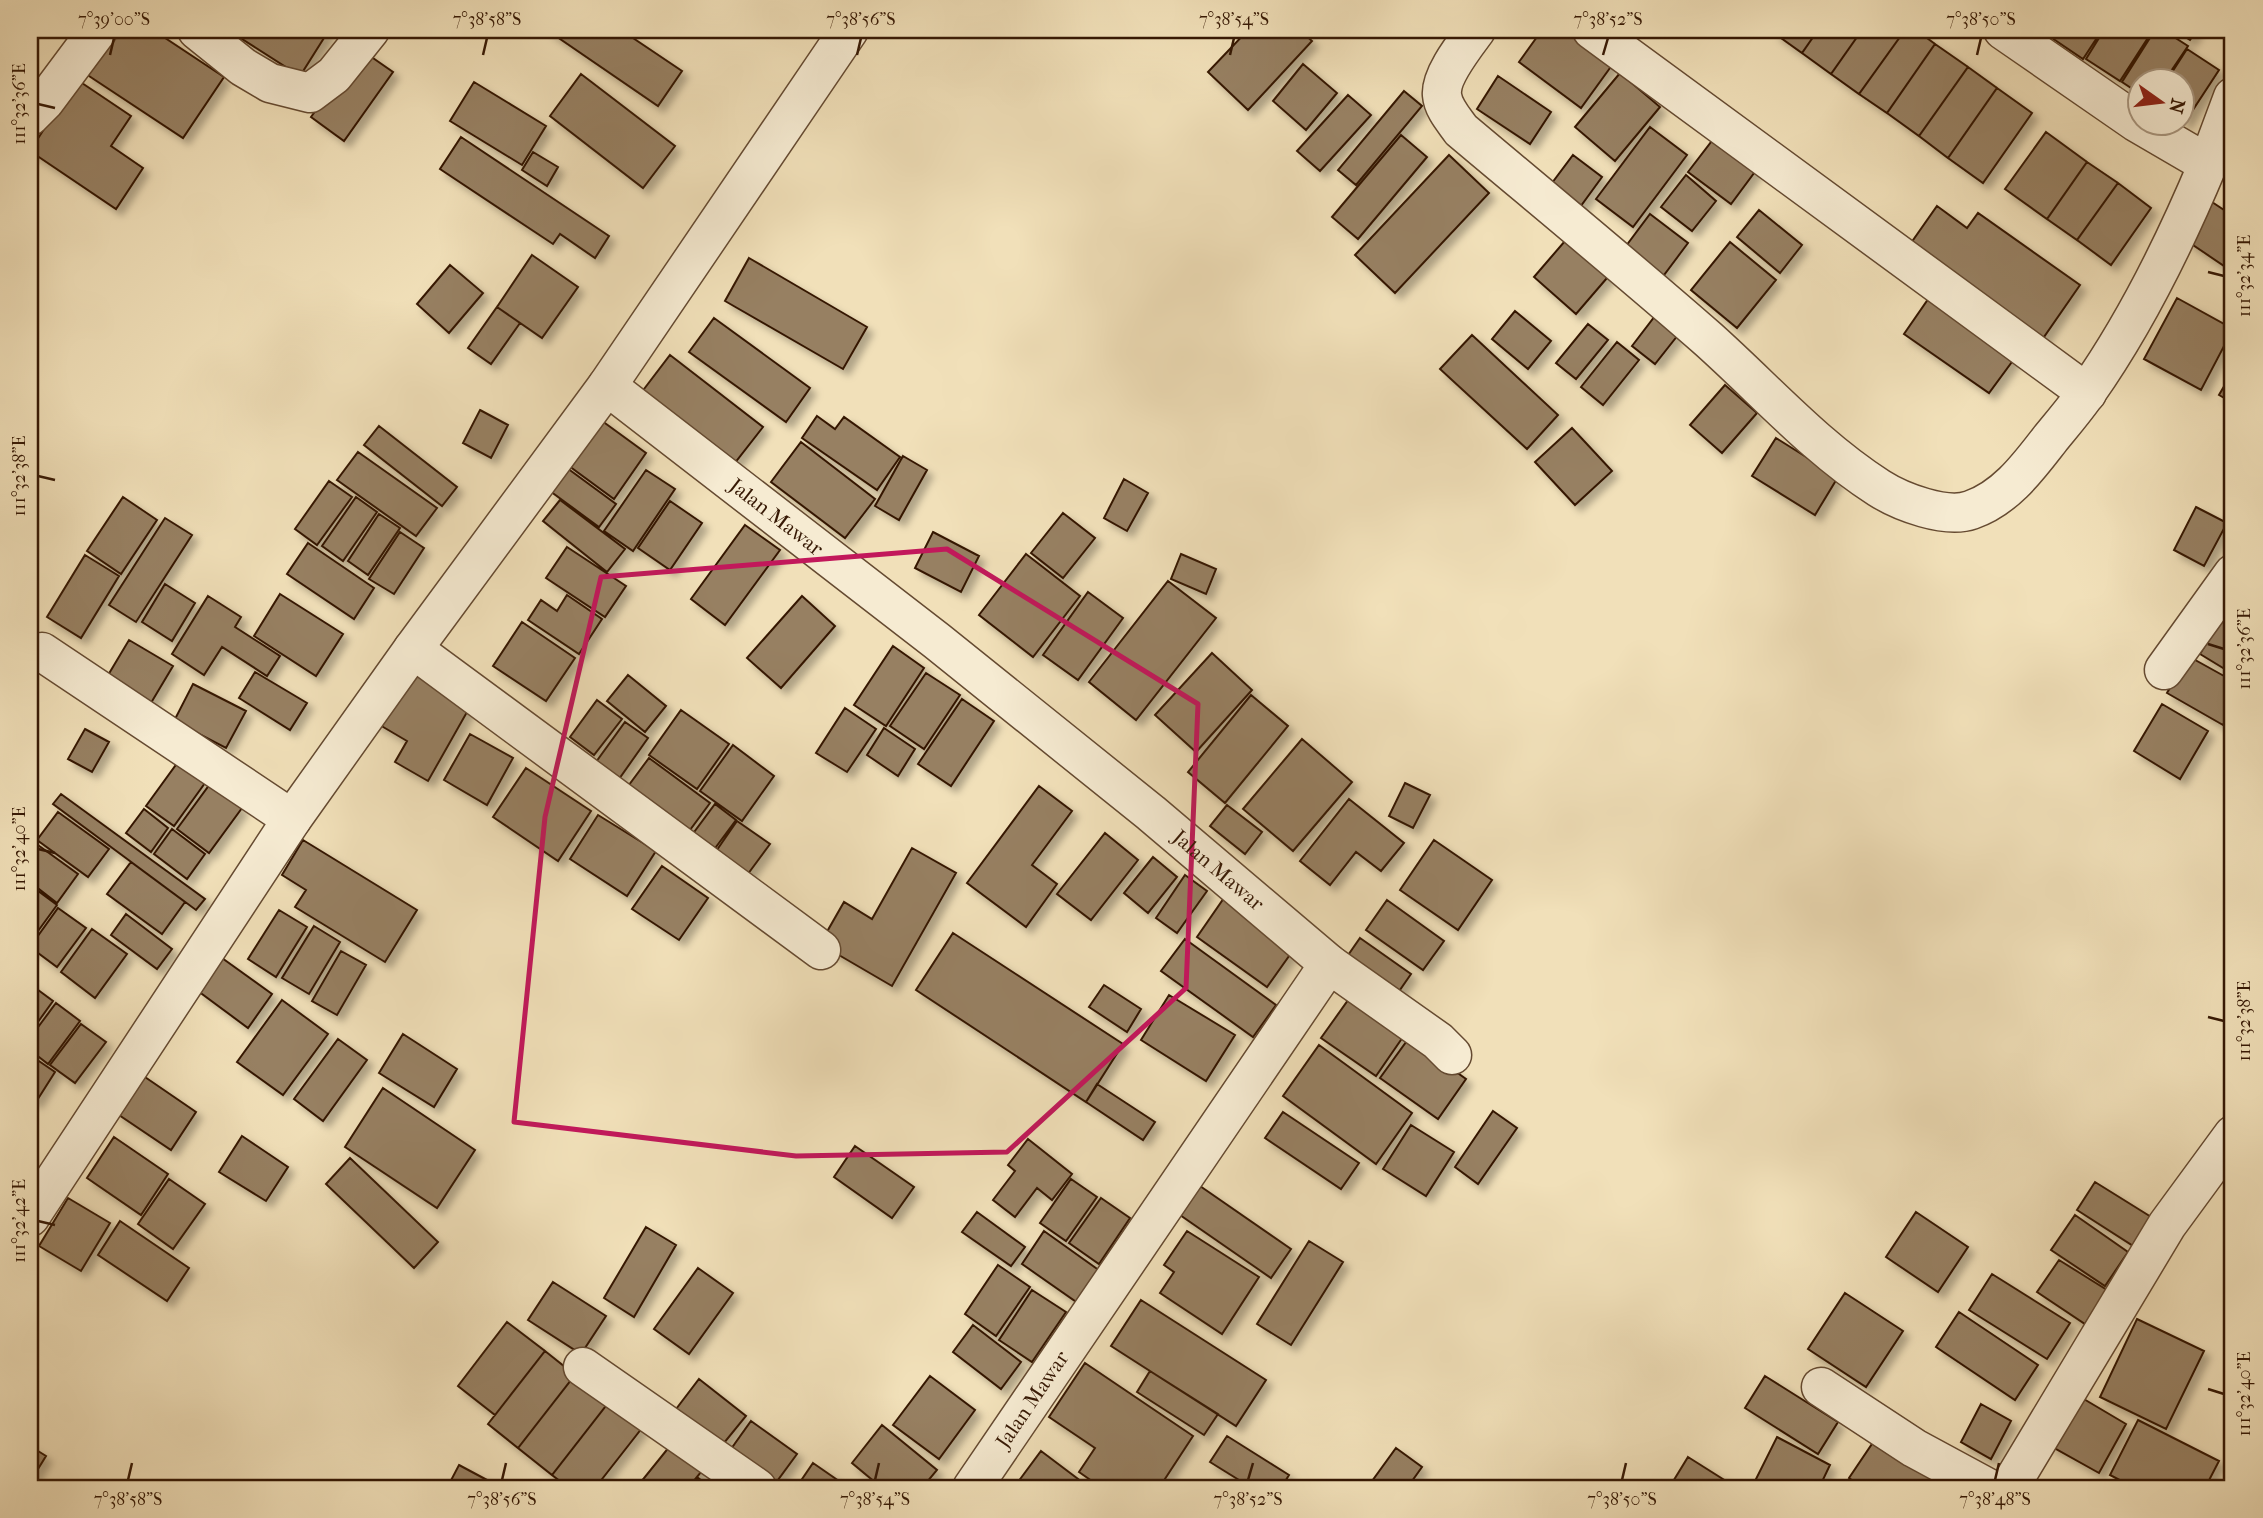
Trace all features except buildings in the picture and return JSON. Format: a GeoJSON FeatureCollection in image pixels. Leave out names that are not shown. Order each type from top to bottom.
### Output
{"type":"FeatureCollection","features":[{"type":"Feature","properties":{"kind":"street"},"geometry":{"type":"LineString","coordinates":[[30,117],[98,30]]}},
{"type":"Feature","properties":{"kind":"street"},"geometry":{"type":"LineString","coordinates":[[197,30],[243,67],[270,83],[310,93],[334,75],[370,30]]}},
{"type":"Feature","properties":{"kind":"street"},"geometry":{"type":"LineString","coordinates":[[30,1217],[292,819],[413,649],[607,386],[849,30]]}},
{"type":"Feature","properties":{"kind":"street"},"geometry":{"type":"LineString","coordinates":[[1476,30],[1446,77],[1442,94],[1449,114],[1461,130],[1709,340],[1808,434],[1882,490],[1913,504],[1943,513],[1969,511],[1996,498],[2024,471],[2087,393],[2158,275],[2208,164],[2233,97]]}},
{"type":"Feature","properties":{"kind":"street"},"geometry":{"type":"LineString","coordinates":[[1592,30],[2087,393]]}},
{"type":"Feature","properties":{"kind":"street"},"geometry":{"type":"LineString","coordinates":[[2003,30],[2136,122],[2208,164]]}},
{"type":"Feature","properties":{"kind":"street","name":"Jalan Mawar"},"geometry":{"type":"LineString","coordinates":[[607,386],[937,640],[1152,813],[1329,964],[972,1488]]}},
{"type":"Feature","properties":{"kind":"street"},"geometry":{"type":"LineString","coordinates":[[2164,670],[2233,574]]}},
{"type":"Feature","properties":{"kind":"street"},"geometry":{"type":"LineString","coordinates":[[413,649],[821,950]]}},
{"type":"Feature","properties":{"kind":"street"},"geometry":{"type":"LineString","coordinates":[[42,652],[292,819]]}},
{"type":"Feature","properties":{"kind":"street"},"geometry":{"type":"LineString","coordinates":[[1329,964],[1438,1041],[1452,1055]]}},
{"type":"Feature","properties":{"kind":"street"},"geometry":{"type":"LineString","coordinates":[[2009,1488],[2166,1225],[2233,1135]]}},
{"type":"Feature","properties":{"kind":"street"},"geometry":{"type":"LineString","coordinates":[[583,1367],[757,1488]]}},
{"type":"Feature","properties":{"kind":"street"},"geometry":{"type":"LineString","coordinates":[[1821,1387],[1914,1448],[1989,1488]]}},
{"type":"Feature","properties":{"kind":"highlighted area"},"geometry":{"type":"Polygon","coordinates":[[[947,549],[1198,704],[1186,988],[1007,1152],[796,1156],[514,1122],[545,817],[601,577],[947,549]]]}}]}
